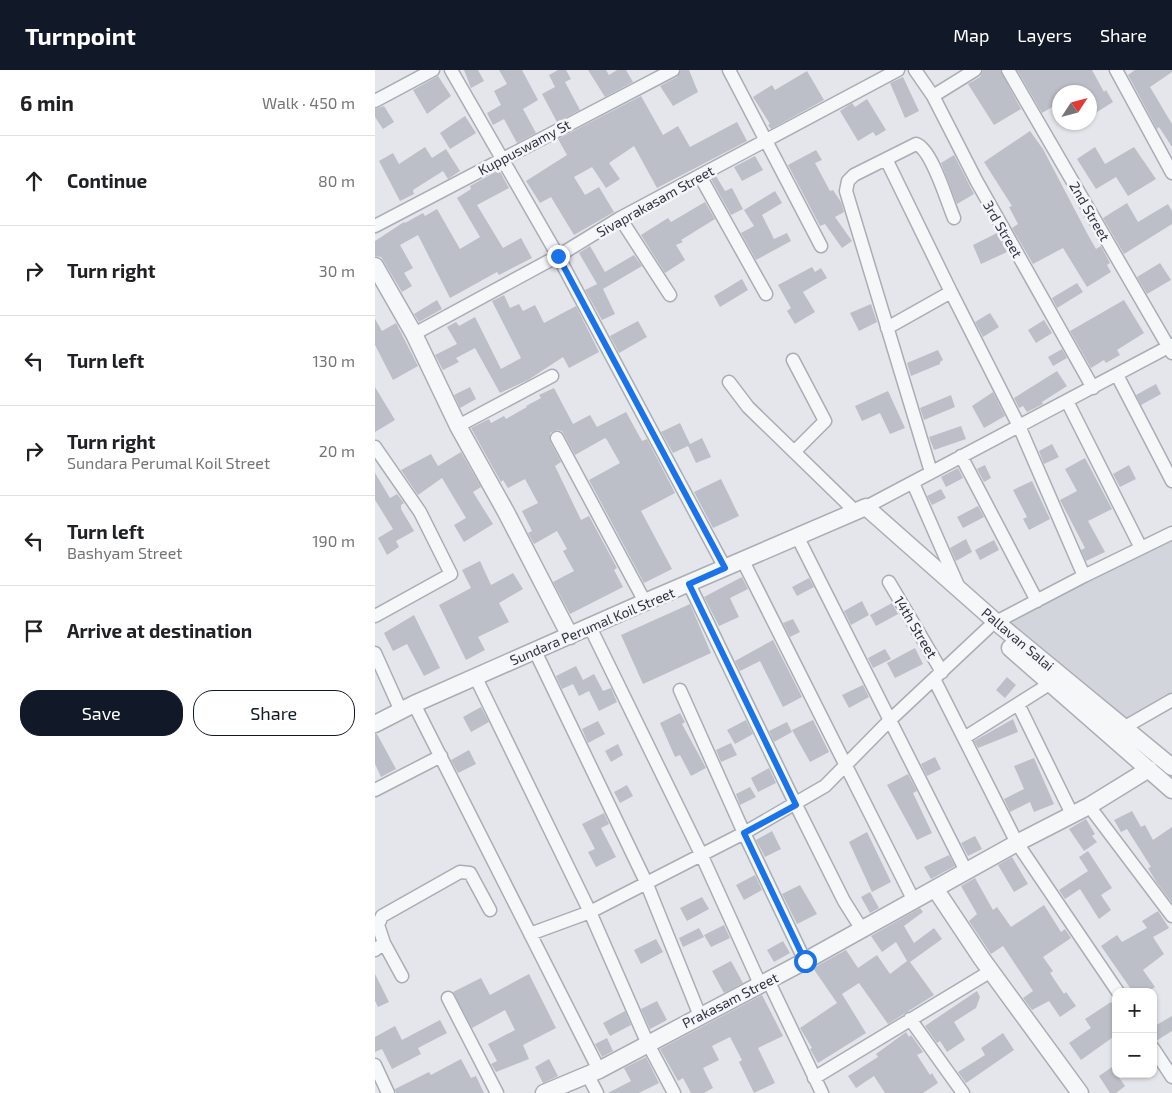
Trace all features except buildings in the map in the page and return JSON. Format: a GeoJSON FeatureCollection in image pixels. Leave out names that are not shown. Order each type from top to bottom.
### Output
{"type":"FeatureCollection","features":[{"type":"Feature","properties":{"kind":"street"},"geometry":{"type":"LineString","coordinates":[[375,101],[433,70]]}},
{"type":"Feature","properties":{"kind":"street"},"geometry":{"type":"LineString","coordinates":[[451,70],[558,256],[725,568]]}},
{"type":"Feature","properties":{"kind":"street","name":"Kuppuswamy St"},"geometry":{"type":"LineString","coordinates":[[375,226],[673,70]]}},
{"type":"Feature","properties":{"kind":"street"},"geometry":{"type":"LineString","coordinates":[[729,70],[821,246]]}},
{"type":"Feature","properties":{"kind":"street","name":"Sivaprakasam Street"},"geometry":{"type":"LineString","coordinates":[[414,334],[558,256],[620,218],[898,70]]}},
{"type":"Feature","properties":{"kind":"street","name":"3rd Street"},"geometry":{"type":"LineString","coordinates":[[915,70],[933,96],[976,180],[1093,388]]}},
{"type":"Feature","properties":{"kind":"street"},"geometry":{"type":"LineString","coordinates":[[933,96],[975,70]]}},
{"type":"Feature","properties":{"kind":"street","name":"2nd Street"},"geometry":{"type":"LineString","coordinates":[[1008,70],[1171,348]]}},
{"type":"Feature","properties":{"kind":"street"},"geometry":{"type":"LineString","coordinates":[[1116,70],[1172,173]]}},
{"type":"Feature","properties":{"kind":"street"},"geometry":{"type":"LineString","coordinates":[[931,472],[846,191],[848,181],[854,175],[916,144],[925,148],[954,218]]}},
{"type":"Feature","properties":{"kind":"street"},"geometry":{"type":"LineString","coordinates":[[886,159],[1019,426],[1084,576]]}},
{"type":"Feature","properties":{"kind":"street"},"geometry":{"type":"LineString","coordinates":[[700,176],[766,294]]}},
{"type":"Feature","properties":{"kind":"street"},"geometry":{"type":"LineString","coordinates":[[620,218],[670,295]]}},
{"type":"Feature","properties":{"kind":"street"},"geometry":{"type":"LineString","coordinates":[[375,266],[414,334],[458,426],[506,512],[570,636]]}},
{"type":"Feature","properties":{"kind":"street"},"geometry":{"type":"LineString","coordinates":[[887,328],[951,292]]}},
{"type":"Feature","properties":{"kind":"street"},"geometry":{"type":"LineString","coordinates":[[861,510],[961,456],[1171,348]]}},
{"type":"Feature","properties":{"kind":"street"},"geometry":{"type":"LineString","coordinates":[[793,360],[825,421],[794,452]]}},
{"type":"Feature","properties":{"kind":"street"},"geometry":{"type":"LineString","coordinates":[[1117,375],[1172,482]]}},
{"type":"Feature","properties":{"kind":"street"},"geometry":{"type":"LineString","coordinates":[[458,426],[552,376]]}},
{"type":"Feature","properties":{"kind":"street"},"geometry":{"type":"LineString","coordinates":[[729,382],[747,407],[794,452],[992,625],[1051,683],[1172,790]]}},
{"type":"Feature","properties":{"kind":"street"},"geometry":{"type":"LineString","coordinates":[[1067,401],[1141,548]]}},
{"type":"Feature","properties":{"kind":"street"},"geometry":{"type":"LineString","coordinates":[[557,438],[645,602]]}},
{"type":"Feature","properties":{"kind":"street"},"geometry":{"type":"LineString","coordinates":[[375,447],[420,512],[451,574],[375,616]]}},
{"type":"Feature","properties":{"kind":"street"},"geometry":{"type":"LineString","coordinates":[[961,456],[1037,601]]}},
{"type":"Feature","properties":{"kind":"street"},"geometry":{"type":"LineString","coordinates":[[913,483],[960,590]]}},
{"type":"Feature","properties":{"kind":"street","name":"Sundara Perumal Koil Street"},"geometry":{"type":"LineString","coordinates":[[375,724],[408,707],[645,602],[861,510]]}},
{"type":"Feature","properties":{"kind":"street","name":"Pallavan Salai"},"geometry":{"type":"LineString","coordinates":[[861,510],[960,590],[992,625],[1125,727],[1172,768]]}},
{"type":"Feature","properties":{"kind":"street"},"geometry":{"type":"LineString","coordinates":[[530,934],[590,912],[796,805],[825,786],[890,720],[992,625],[1084,576],[1172,533]]}},
{"type":"Feature","properties":{"kind":"street"},"geometry":{"type":"LineString","coordinates":[[797,536],[966,871]]}},
{"type":"Feature","properties":{"kind":"street"},"geometry":{"type":"LineString","coordinates":[[743,561],[914,901]]}},
{"type":"Feature","properties":{"kind":"street","name":"14th Street"},"geometry":{"type":"LineString","coordinates":[[889,582],[938,675],[964,738],[1017,843],[1114,988]]}},
{"type":"Feature","properties":{"kind":"street"},"geometry":{"type":"LineString","coordinates":[[689,584],[796,805],[845,901],[861,928]]}},
{"type":"Feature","properties":{"kind":"street"},"geometry":{"type":"LineString","coordinates":[[590,627],[764,982],[822,1093]]}},
{"type":"Feature","properties":{"kind":"street"},"geometry":{"type":"LineString","coordinates":[[535,651],[646,882],[700,1016]]}},
{"type":"Feature","properties":{"kind":"street"},"geometry":{"type":"LineString","coordinates":[[375,652],[408,707],[441,756],[530,934],[593,1072],[597,1093]]}},
{"type":"Feature","properties":{"kind":"street"},"geometry":{"type":"LineString","coordinates":[[475,678],[590,912],[647,1042],[673,1093]]}},
{"type":"Feature","properties":{"kind":"street"},"geometry":{"type":"LineString","coordinates":[[964,738],[1019,706],[1051,683]]}},
{"type":"Feature","properties":{"kind":"street"},"geometry":{"type":"LineString","coordinates":[[680,690],[744,833],[805,961]]}},
{"type":"Feature","properties":{"kind":"street"},"geometry":{"type":"LineString","coordinates":[[1125,727],[1172,700]]}},
{"type":"Feature","properties":{"kind":"street"},"geometry":{"type":"LineString","coordinates":[[1019,706],[1072,814]]}},
{"type":"Feature","properties":{"kind":"street"},"geometry":{"type":"LineString","coordinates":[[375,790],[441,756]]}},
{"type":"Feature","properties":{"kind":"street","name":"Prakasam Street"},"geometry":{"type":"LineString","coordinates":[[544,1093],[593,1072],[647,1042],[805,961],[861,928],[936,890],[1017,843],[1089,806],[1149,769]]}},
{"type":"Feature","properties":{"kind":"street"},"geometry":{"type":"LineString","coordinates":[[1089,806],[1172,916]]}},
{"type":"Feature","properties":{"kind":"street"},"geometry":{"type":"LineString","coordinates":[[402,976],[379,946],[378,925],[382,916],[460,872],[470,872],[490,910]]}},
{"type":"Feature","properties":{"kind":"street"},"geometry":{"type":"LineString","coordinates":[[936,890],[991,971],[1080,1093]]}},
{"type":"Feature","properties":{"kind":"street"},"geometry":{"type":"LineString","coordinates":[[814,1078],[991,971]]}},
{"type":"Feature","properties":{"kind":"street"},"geometry":{"type":"LineString","coordinates":[[448,998],[497,1093]]}},
{"type":"Feature","properties":{"kind":"street"},"geometry":{"type":"LineString","coordinates":[[910,1019],[963,1093]]}},
{"type":"Feature","properties":{"kind":"street"},"geometry":{"type":"LineString","coordinates":[[1157,1054],[1172,1077]]}},
{"type":"Feature","properties":{"kind":"street"},"geometry":{"type":"LineString","coordinates":[[375,1065],[388,1093]]}},
{"type":"Feature","properties":{"kind":"shaded area"},"geometry":{"type":"Polygon","coordinates":[[[1172,538],[1172,697],[1126,723],[1003,624],[1172,538]]]}},
{"type":"Feature","properties":{"kind":"route"},"geometry":{"type":"LineString","coordinates":[[558,256],[725,568],[689,584],[796,805],[744,833],[805,961]]}}]}
